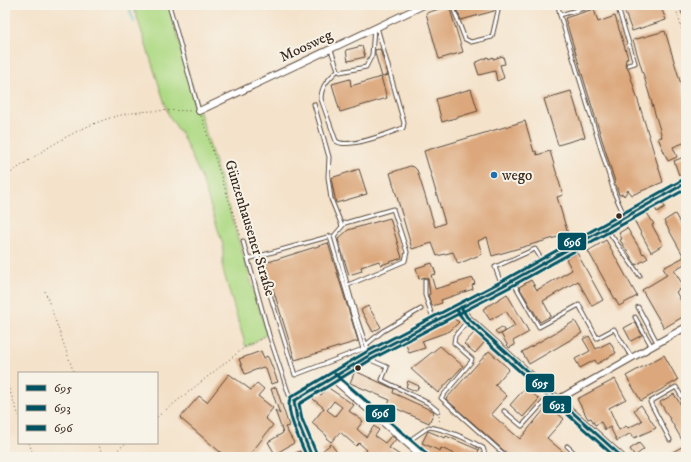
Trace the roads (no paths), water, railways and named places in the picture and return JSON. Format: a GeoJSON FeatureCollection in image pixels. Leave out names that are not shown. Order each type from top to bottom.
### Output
{"type":"FeatureCollection","features":[{"type":"Feature","properties":{"kind":"street","name":"Moosweg"},"geometry":{"type":"LineString","coordinates":[[200,111],[424,5]]}},
{"type":"Feature","properties":{"kind":"street"},"geometry":{"type":"LineString","coordinates":[[684,5],[686,12]]}},
{"type":"Feature","properties":{"kind":"street"},"geometry":{"type":"LineString","coordinates":[[294,401],[370,355],[502,286],[544,263],[576,241],[606,228],[686,183]]}},
{"type":"Feature","properties":{"kind":"street"},"geometry":{"type":"LineString","coordinates":[[461,307],[469,319],[622,457]]}},
{"type":"Feature","properties":{"kind":"street"},"geometry":{"type":"LineString","coordinates":[[559,399],[686,327]]}},
{"type":"Feature","properties":{"kind":"street"},"geometry":{"type":"LineString","coordinates":[[332,378],[422,457]]}},
{"type":"Feature","properties":{"kind":"street","name":"Günzenhausener Straße"},"geometry":{"type":"LineString","coordinates":[[294,401],[297,420],[312,457]]}},
{"type":"Feature","properties":{"kind":"lane"},"geometry":{"type":"LineString","coordinates":[[169,5],[200,111]]}},
{"type":"Feature","properties":{"kind":"lane"},"geometry":{"type":"LineString","coordinates":[[452,5],[465,39],[471,42],[492,37],[498,11],[496,5]]}},
{"type":"Feature","properties":{"kind":"lane"},"geometry":{"type":"LineString","coordinates":[[558,5],[582,79],[615,195],[625,217]]}},
{"type":"Feature","properties":{"kind":"lane"},"geometry":{"type":"LineString","coordinates":[[560,15],[594,5]]}},
{"type":"Feature","properties":{"kind":"lane"},"geometry":{"type":"LineString","coordinates":[[617,5],[635,63],[628,65]]}},
{"type":"Feature","properties":{"kind":"lane"},"geometry":{"type":"LineString","coordinates":[[338,70],[346,72],[366,67],[372,55],[376,27]]}},
{"type":"Feature","properties":{"kind":"lane"},"geometry":{"type":"LineString","coordinates":[[338,70],[327,80],[321,93],[336,141],[342,144],[360,142],[403,128],[404,123],[376,27]]}},
{"type":"Feature","properties":{"kind":"lane"},"geometry":{"type":"LineString","coordinates":[[331,49],[338,70]]}},
{"type":"Feature","properties":{"kind":"lane"},"geometry":{"type":"LineString","coordinates":[[314,104],[329,157],[328,177],[331,199],[342,226]]}},
{"type":"Feature","properties":{"kind":"lane"},"geometry":{"type":"LineString","coordinates":[[604,155],[606,150]]}},
{"type":"Feature","properties":{"kind":"lane"},"geometry":{"type":"LineString","coordinates":[[248,259],[332,236],[345,223],[393,209],[407,252],[405,261],[348,285]]}},
{"type":"Feature","properties":{"kind":"lane"},"geometry":{"type":"LineString","coordinates":[[606,228],[640,276]]}},
{"type":"Feature","properties":{"kind":"lane"},"geometry":{"type":"LineString","coordinates":[[332,236],[370,355],[373,361],[387,367],[382,380],[428,402],[438,411]]}},
{"type":"Feature","properties":{"kind":"lane"},"geometry":{"type":"LineString","coordinates":[[332,236],[363,349]]}},
{"type":"Feature","properties":{"kind":"lane","name":"Günzenhausener Straße"},"geometry":{"type":"LineString","coordinates":[[243,241],[269,335],[289,395],[294,401]]}},
{"type":"Feature","properties":{"kind":"lane"},"geometry":{"type":"LineString","coordinates":[[502,286],[495,267],[535,250],[544,263]]}},
{"type":"Feature","properties":{"kind":"lane"},"geometry":{"type":"LineString","coordinates":[[258,256],[295,375],[363,349],[383,331],[421,309]]}},
{"type":"Feature","properties":{"kind":"lane"},"geometry":{"type":"LineString","coordinates":[[425,280],[426,295],[434,321]]}},
{"type":"Feature","properties":{"kind":"lane"},"geometry":{"type":"LineString","coordinates":[[512,280],[539,328],[578,305],[597,338],[614,329],[632,358]]}},
{"type":"Feature","properties":{"kind":"lane"},"geometry":{"type":"LineString","coordinates":[[638,307],[658,344]]}},
{"type":"Feature","properties":{"kind":"lane"},"geometry":{"type":"LineString","coordinates":[[635,317],[652,347]]}},
{"type":"Feature","properties":{"kind":"lane"},"geometry":{"type":"LineString","coordinates":[[469,319],[454,336],[454,343],[472,359],[471,362],[441,398],[507,457]]}},
{"type":"Feature","properties":{"kind":"lane"},"geometry":{"type":"LineString","coordinates":[[670,440],[650,402],[676,387],[686,404]]}},
{"type":"Feature","properties":{"kind":"lane"},"geometry":{"type":"LineString","coordinates":[[504,411],[522,426],[552,393]]}},
{"type":"Feature","properties":{"kind":"lane"},"geometry":{"type":"LineString","coordinates":[[409,445],[413,438],[429,427],[440,428],[483,448],[486,457]]}},
{"type":"Feature","properties":{"kind":"lane"},"geometry":{"type":"LineString","coordinates":[[567,446],[579,457]]}},
{"type":"Feature","properties":{"kind":"waterway"},"geometry":{"type":"LineString","coordinates":[[128,5],[134,22]]}},
{"type":"Feature","properties":{"kind":"place","name":"wego"},"geometry":{"type":"Point","coordinates":[494,175]}}]}
